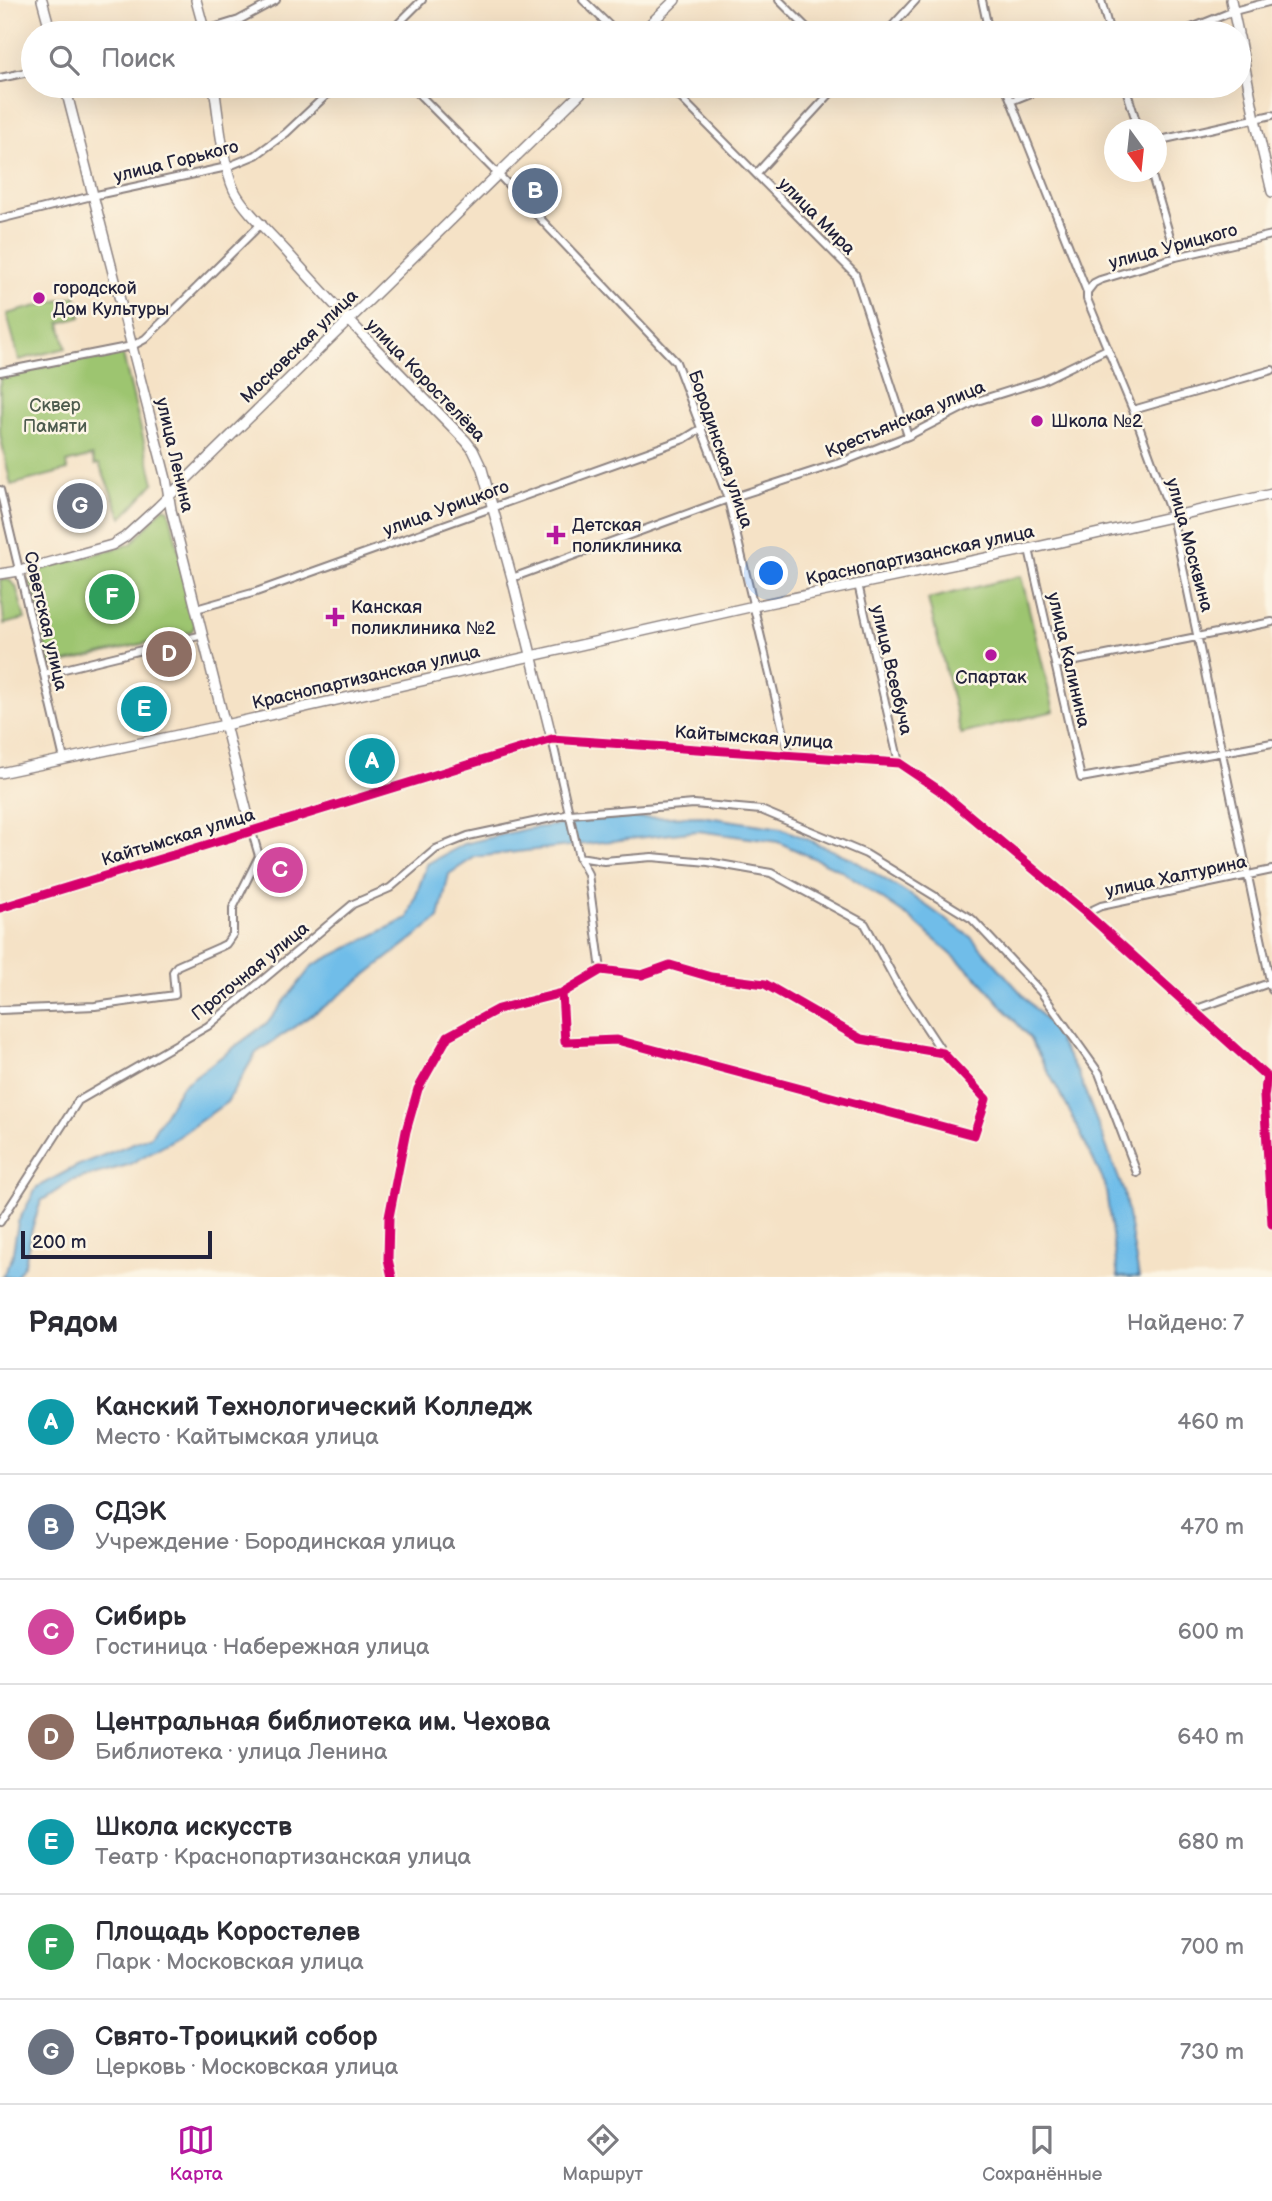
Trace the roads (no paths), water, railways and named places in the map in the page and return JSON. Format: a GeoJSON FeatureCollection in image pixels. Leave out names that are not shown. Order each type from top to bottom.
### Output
{"type":"FeatureCollection","features":[{"type":"Feature","properties":{"kind":"street"},"geometry":{"type":"LineString","coordinates":[[42,0],[48,21]]}},
{"type":"Feature","properties":{"kind":"street"},"geometry":{"type":"LineString","coordinates":[[197,0],[200,21]]}},
{"type":"Feature","properties":{"kind":"street"},"geometry":{"type":"LineString","coordinates":[[236,21],[276,0]]}},
{"type":"Feature","properties":{"kind":"street"},"geometry":{"type":"LineString","coordinates":[[401,21],[422,0]]}},
{"type":"Feature","properties":{"kind":"street"},"geometry":{"type":"LineString","coordinates":[[583,0],[605,21]]}},
{"type":"Feature","properties":{"kind":"street"},"geometry":{"type":"LineString","coordinates":[[653,21],[675,0]]}},
{"type":"Feature","properties":{"kind":"street"},"geometry":{"type":"LineString","coordinates":[[779,0],[800,21]]}},
{"type":"Feature","properties":{"kind":"street"},"geometry":{"type":"LineString","coordinates":[[897,21],[916,0]]}},
{"type":"Feature","properties":{"kind":"street"},"geometry":{"type":"LineString","coordinates":[[982,0],[986,21]]}},
{"type":"Feature","properties":{"kind":"street"},"geometry":{"type":"LineString","coordinates":[[1101,0],[1107,21]]}},
{"type":"Feature","properties":{"kind":"street"},"geometry":{"type":"LineString","coordinates":[[1231,0],[1236,21]]}},
{"type":"Feature","properties":{"kind":"street"},"geometry":{"type":"LineString","coordinates":[[1209,21],[1272,1]]}},
{"type":"Feature","properties":{"kind":"street"},"geometry":{"type":"LineString","coordinates":[[0,78],[21,74]]}},
{"type":"Feature","properties":{"kind":"street","name":"улица Ленина"},"geometry":{"type":"LineString","coordinates":[[68,98],[166,479],[252,832]]}},
{"type":"Feature","properties":{"kind":"street","name":"улица Коростелёва"},"geometry":{"type":"LineString","coordinates":[[216,98],[227,167],[233,188],[241,202],[348,322],[473,450],[482,469],[552,738],[579,858],[588,874],[601,970]]}},
{"type":"Feature","properties":{"kind":"street","name":"улица Горького"},"geometry":{"type":"LineString","coordinates":[[0,219],[227,167],[256,155],[286,133],[324,98]]}},
{"type":"Feature","properties":{"kind":"street","name":"Бородинская улица"},"geometry":{"type":"LineString","coordinates":[[423,98],[676,362],[728,499],[789,755]]}},
{"type":"Feature","properties":{"kind":"street","name":"Московская улица"},"geometry":{"type":"LineString","coordinates":[[0,574],[112,545],[125,537],[576,98]]}},
{"type":"Feature","properties":{"kind":"street","name":"улица Мира"},"geometry":{"type":"LineString","coordinates":[[681,98],[855,274],[908,436]]}},
{"type":"Feature","properties":{"kind":"street"},"geometry":{"type":"LineString","coordinates":[[756,174],[826,98]]}},
{"type":"Feature","properties":{"kind":"street","name":"улица Москвина"},"geometry":{"type":"LineString","coordinates":[[1010,98],[1172,516],[1271,985]]}},
{"type":"Feature","properties":{"kind":"street"},"geometry":{"type":"LineString","coordinates":[[1011,101],[1018,98]]}},
{"type":"Feature","properties":{"kind":"street"},"geometry":{"type":"LineString","coordinates":[[1129,98],[1136,119]]}},
{"type":"Feature","properties":{"kind":"street"},"geometry":{"type":"LineString","coordinates":[[1251,98],[1272,192]]}},
{"type":"Feature","properties":{"kind":"street"},"geometry":{"type":"LineString","coordinates":[[1167,139],[1272,114]]}},
{"type":"Feature","properties":{"kind":"street"},"geometry":{"type":"LineString","coordinates":[[1154,182],[1176,257]]}},
{"type":"Feature","properties":{"kind":"street"},"geometry":{"type":"LineString","coordinates":[[0,372],[132,346],[145,339],[262,223]]}},
{"type":"Feature","properties":{"kind":"street","name":"улица Урицкого"},"geometry":{"type":"LineString","coordinates":[[1087,292],[1100,280],[1176,257],[1272,235]]}},
{"type":"Feature","properties":{"kind":"street","name":"Крестьянская улица"},"geometry":{"type":"LineString","coordinates":[[512,578],[728,499],[839,463],[908,436],[974,402],[1041,381],[1107,349]]}},
{"type":"Feature","properties":{"kind":"street"},"geometry":{"type":"LineString","coordinates":[[1133,410],[1272,370]]}},
{"type":"Feature","properties":{"kind":"street","name":"улица Урицкого"},"geometry":{"type":"LineString","coordinates":[[196,609],[256,592],[684,439],[702,428]]}},
{"type":"Feature","properties":{"kind":"street","name":"Советская улица"},"geometry":{"type":"LineString","coordinates":[[0,490],[64,760]]}},
{"type":"Feature","properties":{"kind":"street","name":"Краснопартизанская улица"},"geometry":{"type":"LineString","coordinates":[[0,773],[1272,494]]}},
{"type":"Feature","properties":{"kind":"street","name":"улица Калинина"},"geometry":{"type":"LineString","coordinates":[[1030,549],[1081,778],[1222,752]]}},
{"type":"Feature","properties":{"kind":"street","name":"улица Всеобуча"},"geometry":{"type":"LineString","coordinates":[[858,584],[899,763]]}},
{"type":"Feature","properties":{"kind":"street"},"geometry":{"type":"LineString","coordinates":[[1056,665],[1272,622]]}},
{"type":"Feature","properties":{"kind":"street"},"geometry":{"type":"LineString","coordinates":[[44,674],[203,635]]}},
{"type":"Feature","properties":{"kind":"street","name":"Кайтымская улица"},"geometry":{"type":"LineString","coordinates":[[0,908],[552,738],[899,763],[939,790],[1086,913],[1191,1010],[1270,1078],[1264,1097],[1272,1224]]}},
{"type":"Feature","properties":{"kind":"street"},"geometry":{"type":"LineString","coordinates":[[1222,752],[1272,743]]}},
{"type":"Feature","properties":{"kind":"street","name":"Проточная улица"},"geometry":{"type":"LineString","coordinates":[[0,1222],[78,1101],[208,1026],[353,904],[390,888],[436,849],[468,836],[569,814],[694,804],[761,810],[866,854],[972,919],[1041,992],[1099,1073],[1137,1173]]}},
{"type":"Feature","properties":{"kind":"street"},"geometry":{"type":"LineString","coordinates":[[0,1010],[95,1006],[175,995],[173,972],[177,966],[226,944],[233,934],[233,908],[259,856],[252,832]]}},
{"type":"Feature","properties":{"kind":"street"},"geometry":{"type":"LineString","coordinates":[[562,993],[565,1042],[617,1040],[974,1135],[986,1099],[943,1054],[898,985],[865,924],[771,873],[708,862],[652,857],[604,861],[579,858]]}},
{"type":"Feature","properties":{"kind":"street","name":"улица Халтурина"},"geometry":{"type":"LineString","coordinates":[[1086,913],[1101,906],[1272,870]]}},
{"type":"Feature","properties":{"kind":"street"},"geometry":{"type":"LineString","coordinates":[[391,1277],[388,1259],[389,1217],[406,1131],[418,1089],[448,1036],[498,1009],[562,993],[601,970],[642,975],[670,965],[711,977],[765,984],[861,1039],[943,1054]]}},
{"type":"Feature","properties":{"kind":"street"},"geometry":{"type":"LineString","coordinates":[[1191,1010],[1271,985]]}},
{"type":"Feature","properties":{"kind":"water"},"geometry":{"type":"Polygon","coordinates":[[[701,816],[781,828],[850,858],[920,901],[972,938],[1048,1023],[1078,1073],[1124,1192],[1139,1277],[1118,1277],[1105,1184],[1029,1037],[977,977],[910,918],[840,870],[778,842],[698,831],[475,857],[449,874],[439,918],[331,1002],[256,1053],[227,1102],[176,1138],[128,1165],[74,1180],[41,1201],[25,1263],[16,1277],[2,1277],[12,1258],[18,1222],[37,1187],[79,1165],[151,1136],[182,1086],[268,1022],[313,965],[408,918],[427,864],[464,844],[526,829],[604,819],[701,816]]]}},
{"type":"Feature","properties":{"kind":"place","name":"СДЭК"},"geometry":{"type":"Point","coordinates":[535,191]}},
{"type":"Feature","properties":{"kind":"place","name":"городской Дом Культуры"},"geometry":{"type":"Point","coordinates":[39,298]}},
{"type":"Feature","properties":{"kind":"place","name":"Школа №2"},"geometry":{"type":"Point","coordinates":[1037,421]}},
{"type":"Feature","properties":{"kind":"place","name":"Свято-Троицкий собор"},"geometry":{"type":"Point","coordinates":[80,506]}},
{"type":"Feature","properties":{"kind":"place","name":"Детская поликлиника"},"geometry":{"type":"Point","coordinates":[556,535]}},
{"type":"Feature","properties":{"kind":"place","name":"Площадь Коростелев"},"geometry":{"type":"Point","coordinates":[112,597]}},
{"type":"Feature","properties":{"kind":"place","name":"Канская поликлиника №2"},"geometry":{"type":"Point","coordinates":[335,617]}},
{"type":"Feature","properties":{"kind":"place","name":"Центральная библиотека им. Чехова"},"geometry":{"type":"Point","coordinates":[169,654]}},
{"type":"Feature","properties":{"kind":"place","name":"Спартак"},"geometry":{"type":"Point","coordinates":[991,655]}},
{"type":"Feature","properties":{"kind":"place","name":"Школа искусств"},"geometry":{"type":"Point","coordinates":[144,709]}},
{"type":"Feature","properties":{"kind":"place","name":"Канский Технологический Колледж"},"geometry":{"type":"Point","coordinates":[372,761]}},
{"type":"Feature","properties":{"kind":"place","name":"Сибирь"},"geometry":{"type":"Point","coordinates":[280,870]}},
{"type":"Feature","properties":{"kind":"park label","name":"Сквер Памяти"},"geometry":{"type":"Point","coordinates":[55,415]}}]}
